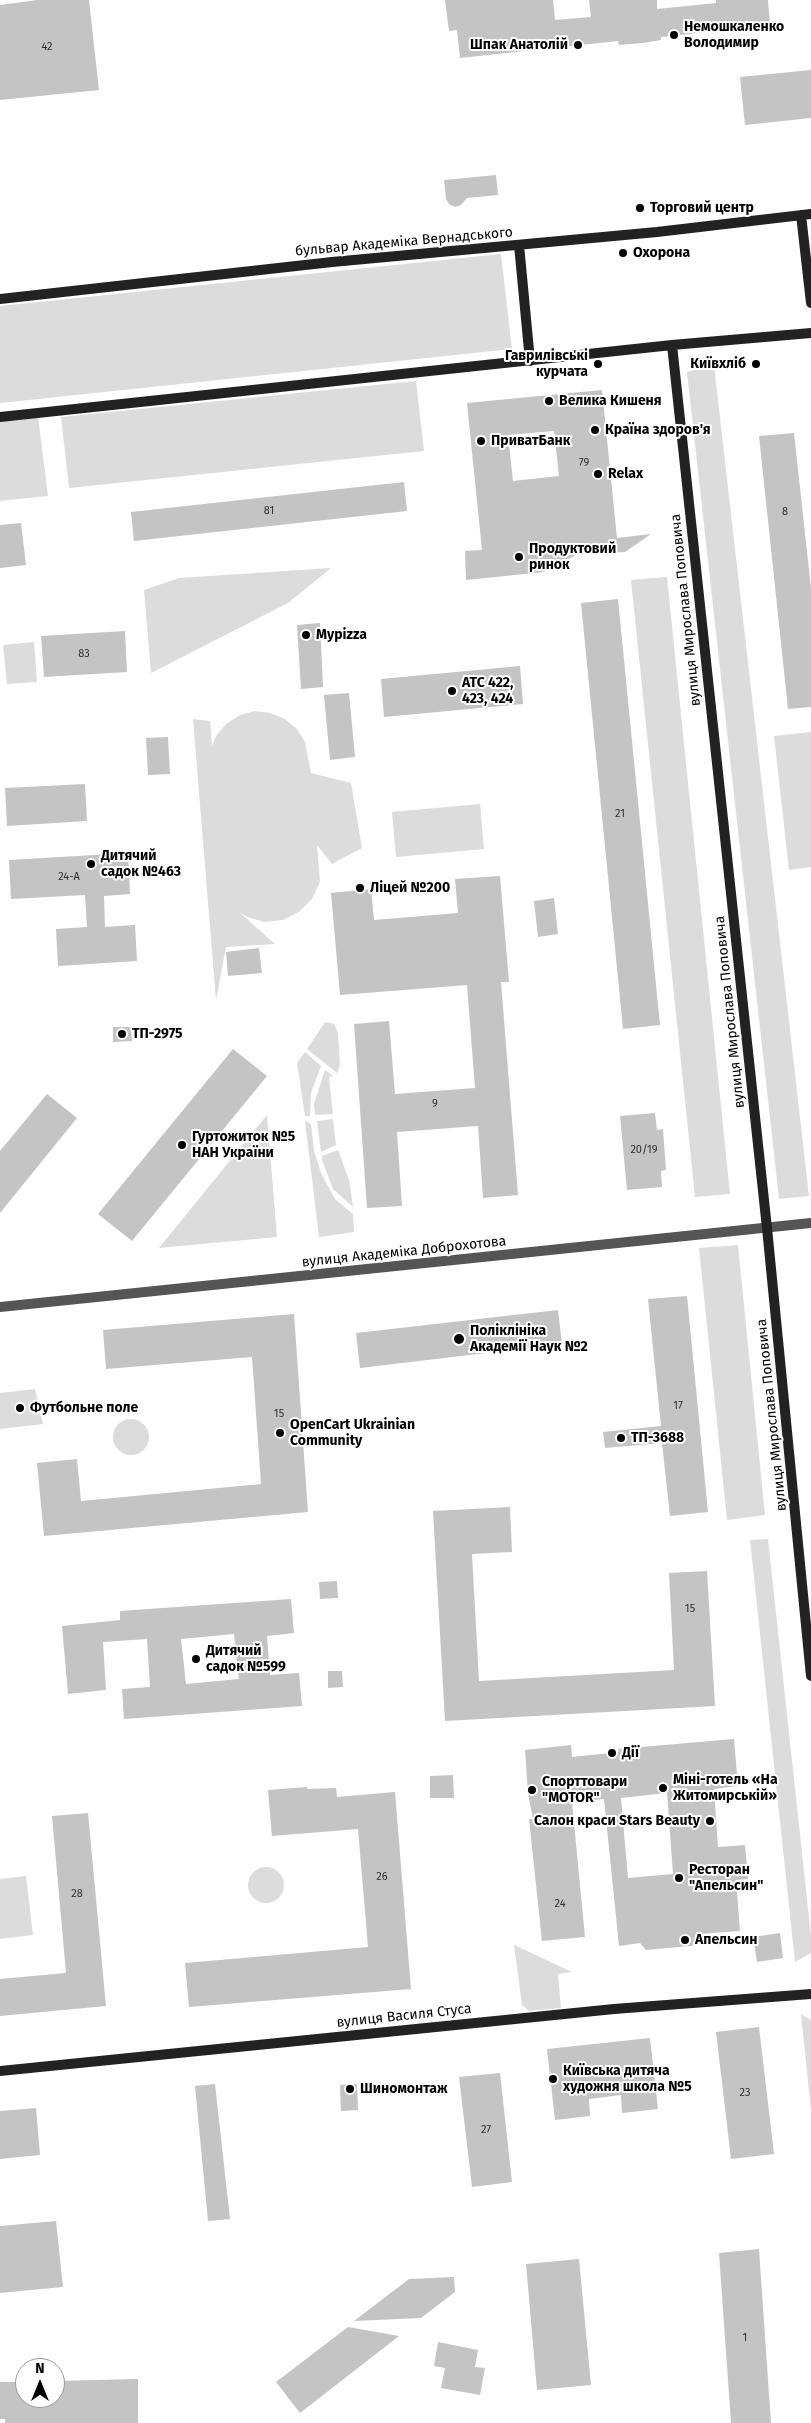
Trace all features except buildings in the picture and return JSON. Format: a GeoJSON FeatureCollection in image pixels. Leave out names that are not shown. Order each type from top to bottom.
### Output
{"type":"FeatureCollection","features":[{"type":"Feature","properties":{"kind":"street","name":"бульвар Академіка Вернадського"},"geometry":{"type":"LineString","coordinates":[[0,299],[332,262],[657,232],[806,215]]}},
{"type":"Feature","properties":{"kind":"street"},"geometry":{"type":"LineString","coordinates":[[806,215],[811,302]]}},
{"type":"Feature","properties":{"kind":"street"},"geometry":{"type":"LineString","coordinates":[[519,245],[530,361]]}},
{"type":"Feature","properties":{"kind":"street"},"geometry":{"type":"LineString","coordinates":[[0,417],[811,333]]}},
{"type":"Feature","properties":{"kind":"street","name":"вулиця Мирослава Поповича"},"geometry":{"type":"LineString","coordinates":[[672,346],[767,1228],[811,1676]]}},
{"type":"Feature","properties":{"kind":"street","name":"вулиця Академіка Доброхотова"},"geometry":{"type":"LineString","coordinates":[[0,1307],[811,1223]]}},
{"type":"Feature","properties":{"kind":"street","name":"вулиця Василя Стуса"},"geometry":{"type":"LineString","coordinates":[[0,2071],[614,2009],[811,1994]]}},
{"type":"Feature","properties":{"kind":"shaded area"},"geometry":{"type":"Polygon","coordinates":[[[501,254],[512,349],[0,403],[0,306],[501,254]]]}},
{"type":"Feature","properties":{"kind":"shaded area"},"geometry":{"type":"Polygon","coordinates":[[[714,365],[809,1196],[779,1199],[687,372],[714,365]]]}},
{"type":"Feature","properties":{"kind":"shaded area"},"geometry":{"type":"Polygon","coordinates":[[[416,381],[424,451],[69,488],[61,417],[416,381]]]}},
{"type":"Feature","properties":{"kind":"shaded area"},"geometry":{"type":"Polygon","coordinates":[[[38,416],[48,496],[0,501],[0,420],[38,416]]]}},
{"type":"Feature","properties":{"kind":"shaded area"},"geometry":{"type":"Polygon","coordinates":[[[331,568],[288,603],[151,673],[144,590],[179,578],[331,568]]]}},
{"type":"Feature","properties":{"kind":"shaded area"},"geometry":{"type":"Polygon","coordinates":[[[667,577],[730,1194],[695,1197],[631,580],[667,577]]]}},
{"type":"Feature","properties":{"kind":"shaded area"},"geometry":{"type":"Polygon","coordinates":[[[34,642],[37,682],[7,684],[3,645],[34,642]]]}},
{"type":"Feature","properties":{"kind":"shaded area"},"geometry":{"type":"Polygon","coordinates":[[[255,711],[270,713],[285,719],[297,729],[305,742],[311,773],[351,783],[362,848],[332,864],[317,845],[320,882],[312,899],[299,912],[283,920],[264,922],[247,917],[238,911],[275,944],[226,947],[216,1000],[193,719],[210,721],[212,746],[216,736],[226,724],[240,715],[255,711]]]}},
{"type":"Feature","properties":{"kind":"shaded area"},"geometry":{"type":"Polygon","coordinates":[[[811,732],[811,867],[789,870],[774,736],[811,732]]]}},
{"type":"Feature","properties":{"kind":"shaded area"},"geometry":{"type":"Polygon","coordinates":[[[480,804],[484,849],[396,857],[392,812],[480,804]]]}},
{"type":"Feature","properties":{"kind":"shaded area"},"geometry":{"type":"Polygon","coordinates":[[[325,1022],[334,1024],[338,1033],[340,1065],[337,1073],[307,1049],[325,1022]]]}},
{"type":"Feature","properties":{"kind":"shaded area"},"geometry":{"type":"Polygon","coordinates":[[[305,1052],[321,1066],[311,1093],[310,1116],[305,1116],[297,1063],[305,1052]]]}},
{"type":"Feature","properties":{"kind":"shaded area"},"geometry":{"type":"Polygon","coordinates":[[[325,1070],[333,1076],[329,1077],[333,1114],[315,1115],[314,1104],[325,1070]]]}},
{"type":"Feature","properties":{"kind":"shaded area"},"geometry":{"type":"Polygon","coordinates":[[[267,1115],[277,1237],[159,1248],[267,1115]]]}},
{"type":"Feature","properties":{"kind":"shaded area"},"geometry":{"type":"Polygon","coordinates":[[[333,1119],[336,1145],[321,1152],[317,1121],[333,1119]]]}},
{"type":"Feature","properties":{"kind":"shaded area"},"geometry":{"type":"Polygon","coordinates":[[[305,1121],[311,1124],[314,1151],[321,1173],[335,1199],[353,1214],[354,1232],[319,1237],[305,1121]]]}},
{"type":"Feature","properties":{"kind":"shaded area"},"geometry":{"type":"Polygon","coordinates":[[[338,1150],[349,1180],[353,1207],[333,1189],[322,1160],[322,1156],[338,1150]]]}},
{"type":"Feature","properties":{"kind":"shaded area"},"geometry":{"type":"Polygon","coordinates":[[[738,1245],[765,1515],[727,1520],[699,1248],[738,1245]]]}},
{"type":"Feature","properties":{"kind":"shaded area","name":"Футбольне поле"},"geometry":{"type":"Polygon","coordinates":[[[35,1389],[43,1424],[0,1429],[0,1393],[35,1389]]]}},
{"type":"Feature","properties":{"kind":"shaded area"},"geometry":{"type":"Polygon","coordinates":[[[131,1419],[144,1424],[149,1437],[144,1450],[131,1455],[118,1450],[113,1437],[118,1424],[131,1419]]]}},
{"type":"Feature","properties":{"kind":"shaded area"},"geometry":{"type":"Polygon","coordinates":[[[768,1539],[811,1936],[811,1953],[795,1962],[750,1540],[768,1539]]]}},
{"type":"Feature","properties":{"kind":"shaded area"},"geometry":{"type":"Polygon","coordinates":[[[266,1867],[279,1872],[284,1885],[279,1898],[266,1903],[253,1898],[248,1885],[253,1872],[266,1867]]]}},
{"type":"Feature","properties":{"kind":"shaded area"},"geometry":{"type":"Polygon","coordinates":[[[26,1876],[33,1935],[0,1939],[0,1879],[26,1876]]]}},
{"type":"Feature","properties":{"kind":"shaded area"},"geometry":{"type":"Polygon","coordinates":[[[514,1945],[572,1972],[558,1974],[561,2008],[529,2011],[522,2005],[514,1945]]]}},
{"type":"Feature","properties":{"kind":"shaded area"},"geometry":{"type":"Polygon","coordinates":[[[801,2014],[811,2020],[811,2111],[801,2014]]]}},
{"type":"Feature","properties":{"kind":"place","name":"Немошкаленко Володимир"},"geometry":{"type":"Point","coordinates":[674,35]}},
{"type":"Feature","properties":{"kind":"place","name":"Шпак Анатолій"},"geometry":{"type":"Point","coordinates":[578,45]}},
{"type":"Feature","properties":{"kind":"place","name":"Торговий центр"},"geometry":{"type":"Point","coordinates":[640,208]}},
{"type":"Feature","properties":{"kind":"place","name":"Охорона"},"geometry":{"type":"Point","coordinates":[623,253]}},
{"type":"Feature","properties":{"kind":"place","name":"Гаврилівські курчата"},"geometry":{"type":"Point","coordinates":[598,364]}},
{"type":"Feature","properties":{"kind":"place","name":"Київхліб"},"geometry":{"type":"Point","coordinates":[756,364]}},
{"type":"Feature","properties":{"kind":"place","name":"Велика Кишеня"},"geometry":{"type":"Point","coordinates":[549,401]}},
{"type":"Feature","properties":{"kind":"place","name":"Країна здоров'я"},"geometry":{"type":"Point","coordinates":[595,430]}},
{"type":"Feature","properties":{"kind":"place","name":"ПриватБанк"},"geometry":{"type":"Point","coordinates":[481,441]}},
{"type":"Feature","properties":{"kind":"place","name":"Relax"},"geometry":{"type":"Point","coordinates":[598,474]}},
{"type":"Feature","properties":{"kind":"place","name":"Продуктовий ринок"},"geometry":{"type":"Point","coordinates":[519,557]}},
{"type":"Feature","properties":{"kind":"place","name":"Mypizza"},"geometry":{"type":"Point","coordinates":[306,635]}},
{"type":"Feature","properties":{"kind":"place","name":"АТС 422, 423, 424"},"geometry":{"type":"Point","coordinates":[452,691]}},
{"type":"Feature","properties":{"kind":"place","name":"Дитячий садок №463"},"geometry":{"type":"Point","coordinates":[91,864]}},
{"type":"Feature","properties":{"kind":"place","name":"Ліцей №200"},"geometry":{"type":"Point","coordinates":[360,888]}},
{"type":"Feature","properties":{"kind":"place","name":"ТП-2975"},"geometry":{"type":"Point","coordinates":[122,1034]}},
{"type":"Feature","properties":{"kind":"place","name":"Гуртожиток №5 НАН України"},"geometry":{"type":"Point","coordinates":[182,1145]}},
{"type":"Feature","properties":{"kind":"place","name":"Поліклініка Академії Наук №2"},"geometry":{"type":"Point","coordinates":[459,1339]}},
{"type":"Feature","properties":{"kind":"place","name":"Футбольне поле"},"geometry":{"type":"Point","coordinates":[20,1408]}},
{"type":"Feature","properties":{"kind":"place","name":"OpenCart Ukrainian Community"},"geometry":{"type":"Point","coordinates":[280,1433]}},
{"type":"Feature","properties":{"kind":"place","name":"ТП-3688"},"geometry":{"type":"Point","coordinates":[621,1438]}},
{"type":"Feature","properties":{"kind":"place","name":"Дитячий садок №599"},"geometry":{"type":"Point","coordinates":[196,1659]}},
{"type":"Feature","properties":{"kind":"place","name":"Дії"},"geometry":{"type":"Point","coordinates":[612,1753]}},
{"type":"Feature","properties":{"kind":"place","name":"Міні-готель «На Житомирській»"},"geometry":{"type":"Point","coordinates":[663,1788]}},
{"type":"Feature","properties":{"kind":"place","name":"Спорттовари \"MOTOR\""},"geometry":{"type":"Point","coordinates":[532,1790]}},
{"type":"Feature","properties":{"kind":"place","name":"Салон краси Stars Beauty"},"geometry":{"type":"Point","coordinates":[710,1821]}},
{"type":"Feature","properties":{"kind":"place","name":"Ресторан \"Апельсин\""},"geometry":{"type":"Point","coordinates":[679,1878]}},
{"type":"Feature","properties":{"kind":"place","name":"Апельсин"},"geometry":{"type":"Point","coordinates":[685,1940]}},
{"type":"Feature","properties":{"kind":"place","name":"Київська дитяча художня школа №5"},"geometry":{"type":"Point","coordinates":[553,2079]}},
{"type":"Feature","properties":{"kind":"place","name":"Шиномонтаж"},"geometry":{"type":"Point","coordinates":[350,2089]}}]}
